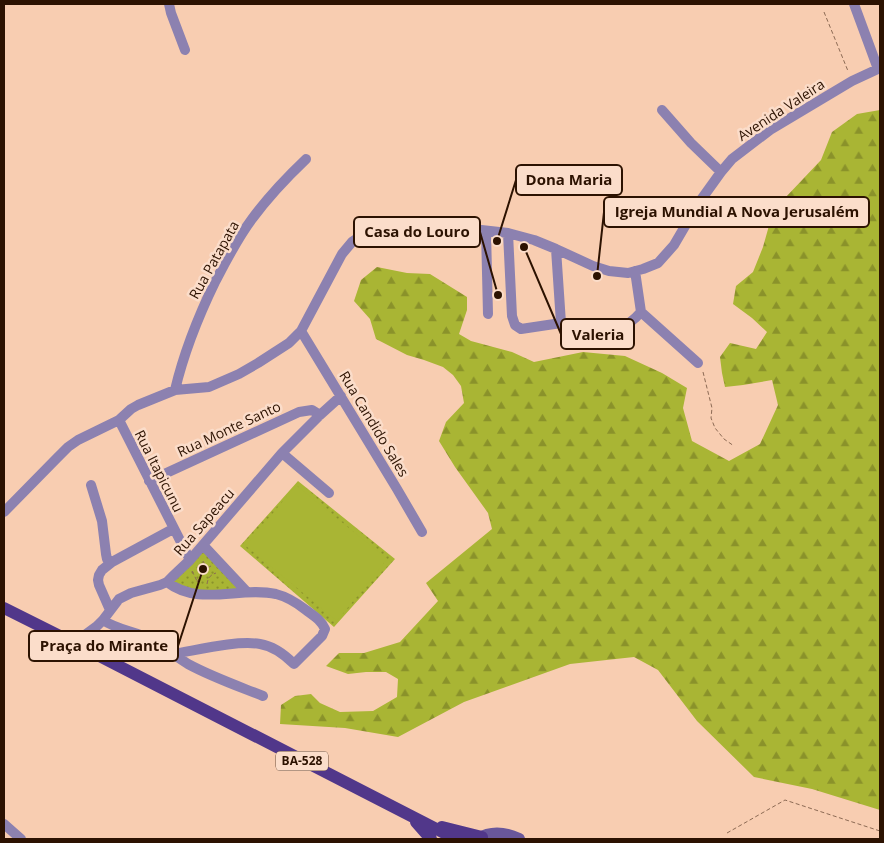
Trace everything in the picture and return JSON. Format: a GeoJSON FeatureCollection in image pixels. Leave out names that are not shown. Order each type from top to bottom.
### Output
{"type":"FeatureCollection","features":[{"type":"Feature","properties":{"kind":"main road","name":"BA-528"},"geometry":{"type":"LineString","coordinates":[[4,608],[456,839]]}},
{"type":"Feature","properties":{"kind":"main road"},"geometry":{"type":"LineString","coordinates":[[413,818],[480,838],[493,834],[502,834],[520,839]]}},
{"type":"Feature","properties":{"kind":"main road"},"geometry":{"type":"LineString","coordinates":[[413,818],[430,839]]}},
{"type":"Feature","properties":{"kind":"street"},"geometry":{"type":"LineString","coordinates":[[169,4],[185,50]]}},
{"type":"Feature","properties":{"kind":"street"},"geometry":{"type":"LineString","coordinates":[[854,4],[879,68]]}},
{"type":"Feature","properties":{"kind":"street","name":"Avenida Valeira"},"geometry":{"type":"LineString","coordinates":[[4,512],[68,447],[78,440],[118,420],[138,405],[175,390],[208,387],[239,374],[289,343],[301,331],[342,254],[352,242],[371,229],[381,225],[404,224],[437,225],[508,233],[534,240],[609,271],[628,273],[635,271],[658,263],[666,255],[698,204],[732,159],[770,130],[852,81],[879,68]]}},
{"type":"Feature","properties":{"kind":"street"},"geometry":{"type":"LineString","coordinates":[[662,110],[691,143],[721,172]]}},
{"type":"Feature","properties":{"kind":"street","name":"Rua Patapata"},"geometry":{"type":"LineString","coordinates":[[175,390],[182,361],[195,325],[235,245],[268,198],[306,159]]}},
{"type":"Feature","properties":{"kind":"street"},"geometry":{"type":"LineString","coordinates":[[486,231],[488,314]]}},
{"type":"Feature","properties":{"kind":"street"},"geometry":{"type":"LineString","coordinates":[[508,233],[512,316],[515,325],[520,329],[561,323],[619,328],[630,322],[641,312]]}},
{"type":"Feature","properties":{"kind":"street"},"geometry":{"type":"LineString","coordinates":[[556,249],[561,323]]}},
{"type":"Feature","properties":{"kind":"street"},"geometry":{"type":"LineString","coordinates":[[635,271],[641,312],[698,363]]}},
{"type":"Feature","properties":{"kind":"street","name":"Rua Candido Sales"},"geometry":{"type":"LineString","coordinates":[[301,331],[422,532]]}},
{"type":"Feature","properties":{"kind":"street","name":"Rua Sapeacu"},"geometry":{"type":"LineString","coordinates":[[74,643],[104,620],[119,599],[167,582],[203,545],[282,453],[341,396]]}},
{"type":"Feature","properties":{"kind":"street","name":"Rua Monte Santo"},"geometry":{"type":"LineString","coordinates":[[149,481],[299,412],[312,410],[320,415]]}},
{"type":"Feature","properties":{"kind":"street","name":"Rua Itapicunu"},"geometry":{"type":"LineString","coordinates":[[118,420],[189,560]]}},
{"type":"Feature","properties":{"kind":"street"},"geometry":{"type":"LineString","coordinates":[[282,453],[329,494]]}},
{"type":"Feature","properties":{"kind":"street"},"geometry":{"type":"LineString","coordinates":[[92,485],[102,521],[107,559],[112,562]]}},
{"type":"Feature","properties":{"kind":"street"},"geometry":{"type":"LineString","coordinates":[[110,610],[100,590],[98,580],[102,570],[112,562],[173,529]]}},
{"type":"Feature","properties":{"kind":"street"},"geometry":{"type":"LineString","coordinates":[[203,545],[247,592]]}},
{"type":"Feature","properties":{"kind":"street"},"geometry":{"type":"LineString","coordinates":[[167,582],[179,590],[193,594],[247,592],[270,593],[286,597],[317,618],[324,626],[325,631],[294,664],[283,655],[261,644],[238,644],[174,654]]}},
{"type":"Feature","properties":{"kind":"street"},"geometry":{"type":"LineString","coordinates":[[104,620],[117,628],[137,632],[190,665],[262,696]]}},
{"type":"Feature","properties":{"kind":"street"},"geometry":{"type":"LineString","coordinates":[[4,824],[21,839]]}},
{"type":"Feature","properties":{"kind":"path"},"geometry":{"type":"LineString","coordinates":[[824,12],[852,81]]}},
{"type":"Feature","properties":{"kind":"path"},"geometry":{"type":"LineString","coordinates":[[698,363],[702,368],[712,408],[711,418],[715,428],[724,439],[734,446]]}},
{"type":"Feature","properties":{"kind":"path"},"geometry":{"type":"LineString","coordinates":[[189,560],[193,574],[206,595]]}},
{"type":"Feature","properties":{"kind":"path"},"geometry":{"type":"LineString","coordinates":[[197,582],[205,569],[212,566]]}},
{"type":"Feature","properties":{"kind":"path"},"geometry":{"type":"LineString","coordinates":[[206,595],[208,580],[214,573],[219,572]]}},
{"type":"Feature","properties":{"kind":"path"},"geometry":{"type":"LineString","coordinates":[[728,833],[785,800],[880,831]]}},
{"type":"Feature","properties":{"kind":"green space"},"geometry":{"type":"Polygon","coordinates":[[[880,110],[880,810],[812,789],[754,777],[697,721],[658,670],[634,657],[570,664],[464,702],[398,737],[345,728],[280,724],[281,705],[295,696],[311,694],[320,703],[340,712],[373,711],[397,697],[398,679],[386,672],[348,674],[326,666],[339,653],[364,653],[400,642],[438,601],[426,583],[492,529],[488,513],[439,441],[446,422],[464,403],[461,386],[453,375],[443,367],[407,355],[376,339],[370,319],[354,301],[361,280],[377,267],[407,273],[430,274],[467,297],[467,310],[459,334],[471,341],[512,352],[534,362],[583,352],[625,356],[662,373],[687,388],[683,408],[692,441],[729,461],[760,444],[778,405],[772,380],[725,387],[720,357],[730,343],[756,349],[767,332],[733,304],[736,286],[753,272],[770,222],[785,198],[821,160],[832,132],[857,114],[880,110]]]}},
{"type":"Feature","properties":{"kind":"green space"},"geometry":{"type":"Polygon","coordinates":[[[298,481],[395,559],[334,627],[240,546],[298,481]]]}},
{"type":"Feature","properties":{"kind":"green space"},"geometry":{"type":"Polygon","coordinates":[[[296,485],[387,559],[337,621],[246,546],[296,485]]]}},
{"type":"Feature","properties":{"kind":"green space"},"geometry":{"type":"Polygon","coordinates":[[[203,547],[244,591],[207,593],[170,582],[203,547]]]}},
{"type":"Feature","properties":{"kind":"place","name":"Dona Maria"},"geometry":{"type":"Point","coordinates":[497,241]}},
{"type":"Feature","properties":{"kind":"place","name":"Valeria"},"geometry":{"type":"Point","coordinates":[524,247]}},
{"type":"Feature","properties":{"kind":"place","name":"Igreja Mundial A Nova Jerusalém"},"geometry":{"type":"Point","coordinates":[597,276]}},
{"type":"Feature","properties":{"kind":"place","name":"Casa do Louro"},"geometry":{"type":"Point","coordinates":[498,295]}},
{"type":"Feature","properties":{"kind":"place","name":"Praça do Mirante"},"geometry":{"type":"Point","coordinates":[203,569]}}]}
